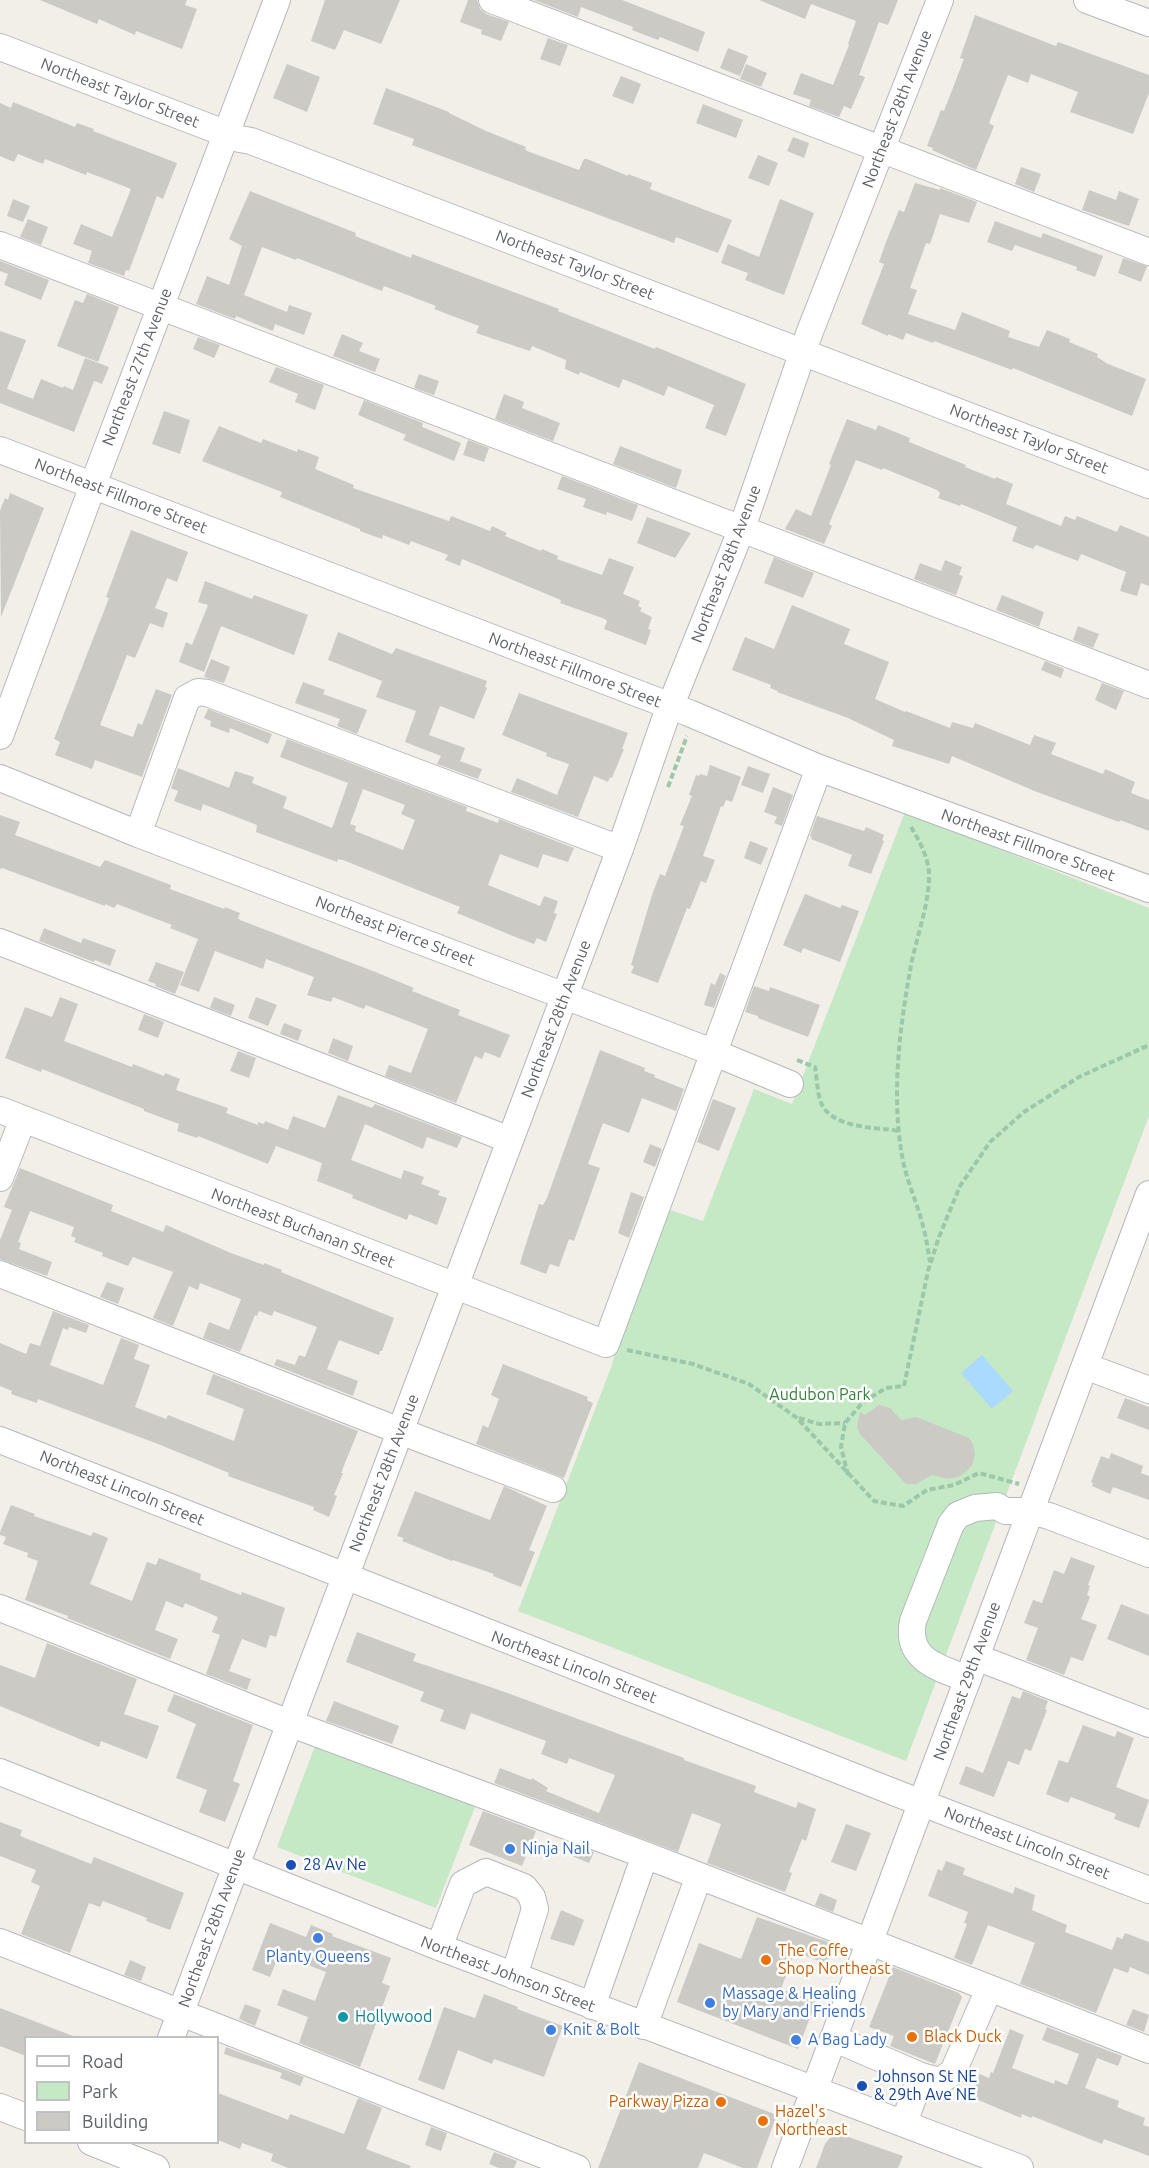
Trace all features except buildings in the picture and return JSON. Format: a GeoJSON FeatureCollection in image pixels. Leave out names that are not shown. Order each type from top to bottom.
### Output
{"type":"FeatureCollection","features":[{"type":"Feature","properties":{"kind":"street","name":"Northeast 27th Avenue"},"geometry":{"type":"LineString","coordinates":[[0,736],[277,0]]}},
{"type":"Feature","properties":{"kind":"street"},"geometry":{"type":"LineString","coordinates":[[492,0],[1149,252]]}},
{"type":"Feature","properties":{"kind":"street","name":"Northeast 28th Avenue"},"geometry":{"type":"LineString","coordinates":[[171,2036],[620,849],[670,706],[742,528],[802,353],[940,0]]}},
{"type":"Feature","properties":{"kind":"street"},"geometry":{"type":"LineString","coordinates":[[1088,0],[1149,23]]}},
{"type":"Feature","properties":{"kind":"street","name":"Northeast Taylor Street"},"geometry":{"type":"LineString","coordinates":[[0,47],[1149,485]]}},
{"type":"Feature","properties":{"kind":"street"},"geometry":{"type":"LineString","coordinates":[[0,245],[1149,685]]}},
{"type":"Feature","properties":{"kind":"street","name":"Northeast Fillmore Street"},"geometry":{"type":"LineString","coordinates":[[0,450],[670,706],[819,768],[1149,889]]}},
{"type":"Feature","properties":{"kind":"street"},"geometry":{"type":"LineString","coordinates":[[138,834],[187,698],[198,692],[207,693],[620,849]]}},
{"type":"Feature","properties":{"kind":"street"},"geometry":{"type":"LineString","coordinates":[[606,1344],[819,768]]}},
{"type":"Feature","properties":{"kind":"street","name":"Northeast Pierce Street"},"geometry":{"type":"LineString","coordinates":[[0,778],[138,834],[565,995],[788,1083]]}},
{"type":"Feature","properties":{"kind":"street"},"geometry":{"type":"LineString","coordinates":[[0,942],[510,1140]]}},
{"type":"Feature","properties":{"kind":"street"},"geometry":{"type":"LineString","coordinates":[[0,1178],[11,1114]]}},
{"type":"Feature","properties":{"kind":"street","name":"Northeast Buchanan Street"},"geometry":{"type":"LineString","coordinates":[[11,1114],[606,1344]]}},
{"type":"Feature","properties":{"kind":"street","name":"Northeast 29th Avenue"},"geometry":{"type":"LineString","coordinates":[[785,2168],[1030,1511],[1144,1223],[1149,1194]]}},
{"type":"Feature","properties":{"kind":"street"},"geometry":{"type":"LineString","coordinates":[[0,1274],[553,1489]]}},
{"type":"Feature","properties":{"kind":"street"},"geometry":{"type":"LineString","coordinates":[[1086,1366],[1149,1390]]}},
{"type":"Feature","properties":{"kind":"street","name":"Northeast Lincoln Street"},"geometry":{"type":"LineString","coordinates":[[0,1440],[344,1577],[1149,1890]]}},
{"type":"Feature","properties":{"kind":"street"},"geometry":{"type":"LineString","coordinates":[[1149,1554],[1049,1516],[1030,1511],[1005,1511],[997,1506],[975,1508],[958,1515],[951,1524],[911,1631],[912,1643],[919,1655],[933,1665],[972,1668],[1149,1724]]}},
{"type":"Feature","properties":{"kind":"street"},"geometry":{"type":"LineString","coordinates":[[0,1608],[289,1723],[645,1855],[1149,2050]]}},
{"type":"Feature","properties":{"kind":"street","name":"Northeast Johnson Street"},"geometry":{"type":"LineString","coordinates":[[0,1772],[439,1947],[1020,2168]]}},
{"type":"Feature","properties":{"kind":"street"},"geometry":{"type":"LineString","coordinates":[[592,2006],[645,1855]]}},
{"type":"Feature","properties":{"kind":"street"},"geometry":{"type":"LineString","coordinates":[[439,1947],[463,1884],[486,1872],[524,1887],[532,1897],[535,1909],[514,1976]]}},
{"type":"Feature","properties":{"kind":"street"},"geometry":{"type":"LineString","coordinates":[[644,2026],[699,1876]]}},
{"type":"Feature","properties":{"kind":"street"},"geometry":{"type":"LineString","coordinates":[[0,1942],[577,2168]]}},
{"type":"Feature","properties":{"kind":"street"},"geometry":{"type":"LineString","coordinates":[[833,2038],[921,2076],[940,2081],[953,2072],[989,1989]]}},
{"type":"Feature","properties":{"kind":"street"},"geometry":{"type":"LineString","coordinates":[[904,2123],[921,2076]]}},
{"type":"Feature","properties":{"kind":"street"},"geometry":{"type":"LineString","coordinates":[[0,2106],[24,2115]]}},
{"type":"Feature","properties":{"kind":"street"},"geometry":{"type":"LineString","coordinates":[[96,2144],[156,2168]]}},
{"type":"Feature","properties":{"kind":"path"},"geometry":{"type":"LineString","coordinates":[[904,820],[911,827],[922,847],[929,872],[923,919],[910,969],[902,1029],[898,1065],[900,1131],[903,1161],[924,1229],[931,1262]]}},
{"type":"Feature","properties":{"kind":"path"},"geometry":{"type":"LineString","coordinates":[[848,1475],[841,1448],[845,1424],[863,1402],[886,1388],[904,1386],[931,1262],[960,1186],[990,1142],[1024,1112],[1079,1077],[1149,1046]]}},
{"type":"Feature","properties":{"kind":"path"},"geometry":{"type":"LineString","coordinates":[[788,1083],[794,1059],[815,1067],[820,1101],[829,1115],[850,1124],[900,1131]]}},
{"type":"Feature","properties":{"kind":"path"},"geometry":{"type":"LineString","coordinates":[[606,1344],[693,1364],[750,1384],[797,1418],[874,1501],[903,1506],[927,1490],[954,1485],[979,1473],[1021,1484]]}},
{"type":"Feature","properties":{"kind":"path"},"geometry":{"type":"LineString","coordinates":[[797,1418],[819,1424],[845,1424]]}},
{"type":"Feature","properties":{"kind":"green space","name":"Audubon Park"},"geometry":{"type":"Polygon","coordinates":[[[905,812],[1149,908],[1149,1116],[906,1761],[518,1611],[612,1365],[620,1327],[664,1208],[703,1221],[754,1089],[792,1104],[905,812]]]}},
{"type":"Feature","properties":{"kind":"green space"},"geometry":{"type":"Polygon","coordinates":[[[318,1738],[478,1799],[436,1908],[277,1847],[318,1738]]]}},
{"type":"Feature","properties":{"kind":"water"},"geometry":{"type":"Polygon","coordinates":[[[982,1355],[1013,1391],[992,1409],[961,1373],[982,1355]]]}},
{"type":"Feature","properties":{"kind":"place","name":"Ninja Nail"},"geometry":{"type":"Point","coordinates":[510,1849]}},
{"type":"Feature","properties":{"kind":"place","name":"28 Av Ne"},"geometry":{"type":"Point","coordinates":[291,1865]}},
{"type":"Feature","properties":{"kind":"place","name":"Planty Queens"},"geometry":{"type":"Point","coordinates":[318,1938]}},
{"type":"Feature","properties":{"kind":"place","name":"The Coffe Shop Northeast"},"geometry":{"type":"Point","coordinates":[766,1960]}},
{"type":"Feature","properties":{"kind":"place","name":"Massage & Healing by Mary and Friends"},"geometry":{"type":"Point","coordinates":[710,2003]}},
{"type":"Feature","properties":{"kind":"place","name":"Hollywood"},"geometry":{"type":"Point","coordinates":[343,2017]}},
{"type":"Feature","properties":{"kind":"place","name":"Knit & Bolt"},"geometry":{"type":"Point","coordinates":[551,2030]}},
{"type":"Feature","properties":{"kind":"place","name":"Black Duck"},"geometry":{"type":"Point","coordinates":[912,2037]}},
{"type":"Feature","properties":{"kind":"place","name":"A Bag Lady"},"geometry":{"type":"Point","coordinates":[796,2040]}},
{"type":"Feature","properties":{"kind":"place","name":"Johnson St NE & 29th Ave NE"},"geometry":{"type":"Point","coordinates":[862,2086]}},
{"type":"Feature","properties":{"kind":"place","name":"Parkway Pizza"},"geometry":{"type":"Point","coordinates":[721,2102]}},
{"type":"Feature","properties":{"kind":"place","name":"Hazel's Northeast"},"geometry":{"type":"Point","coordinates":[763,2121]}}]}
